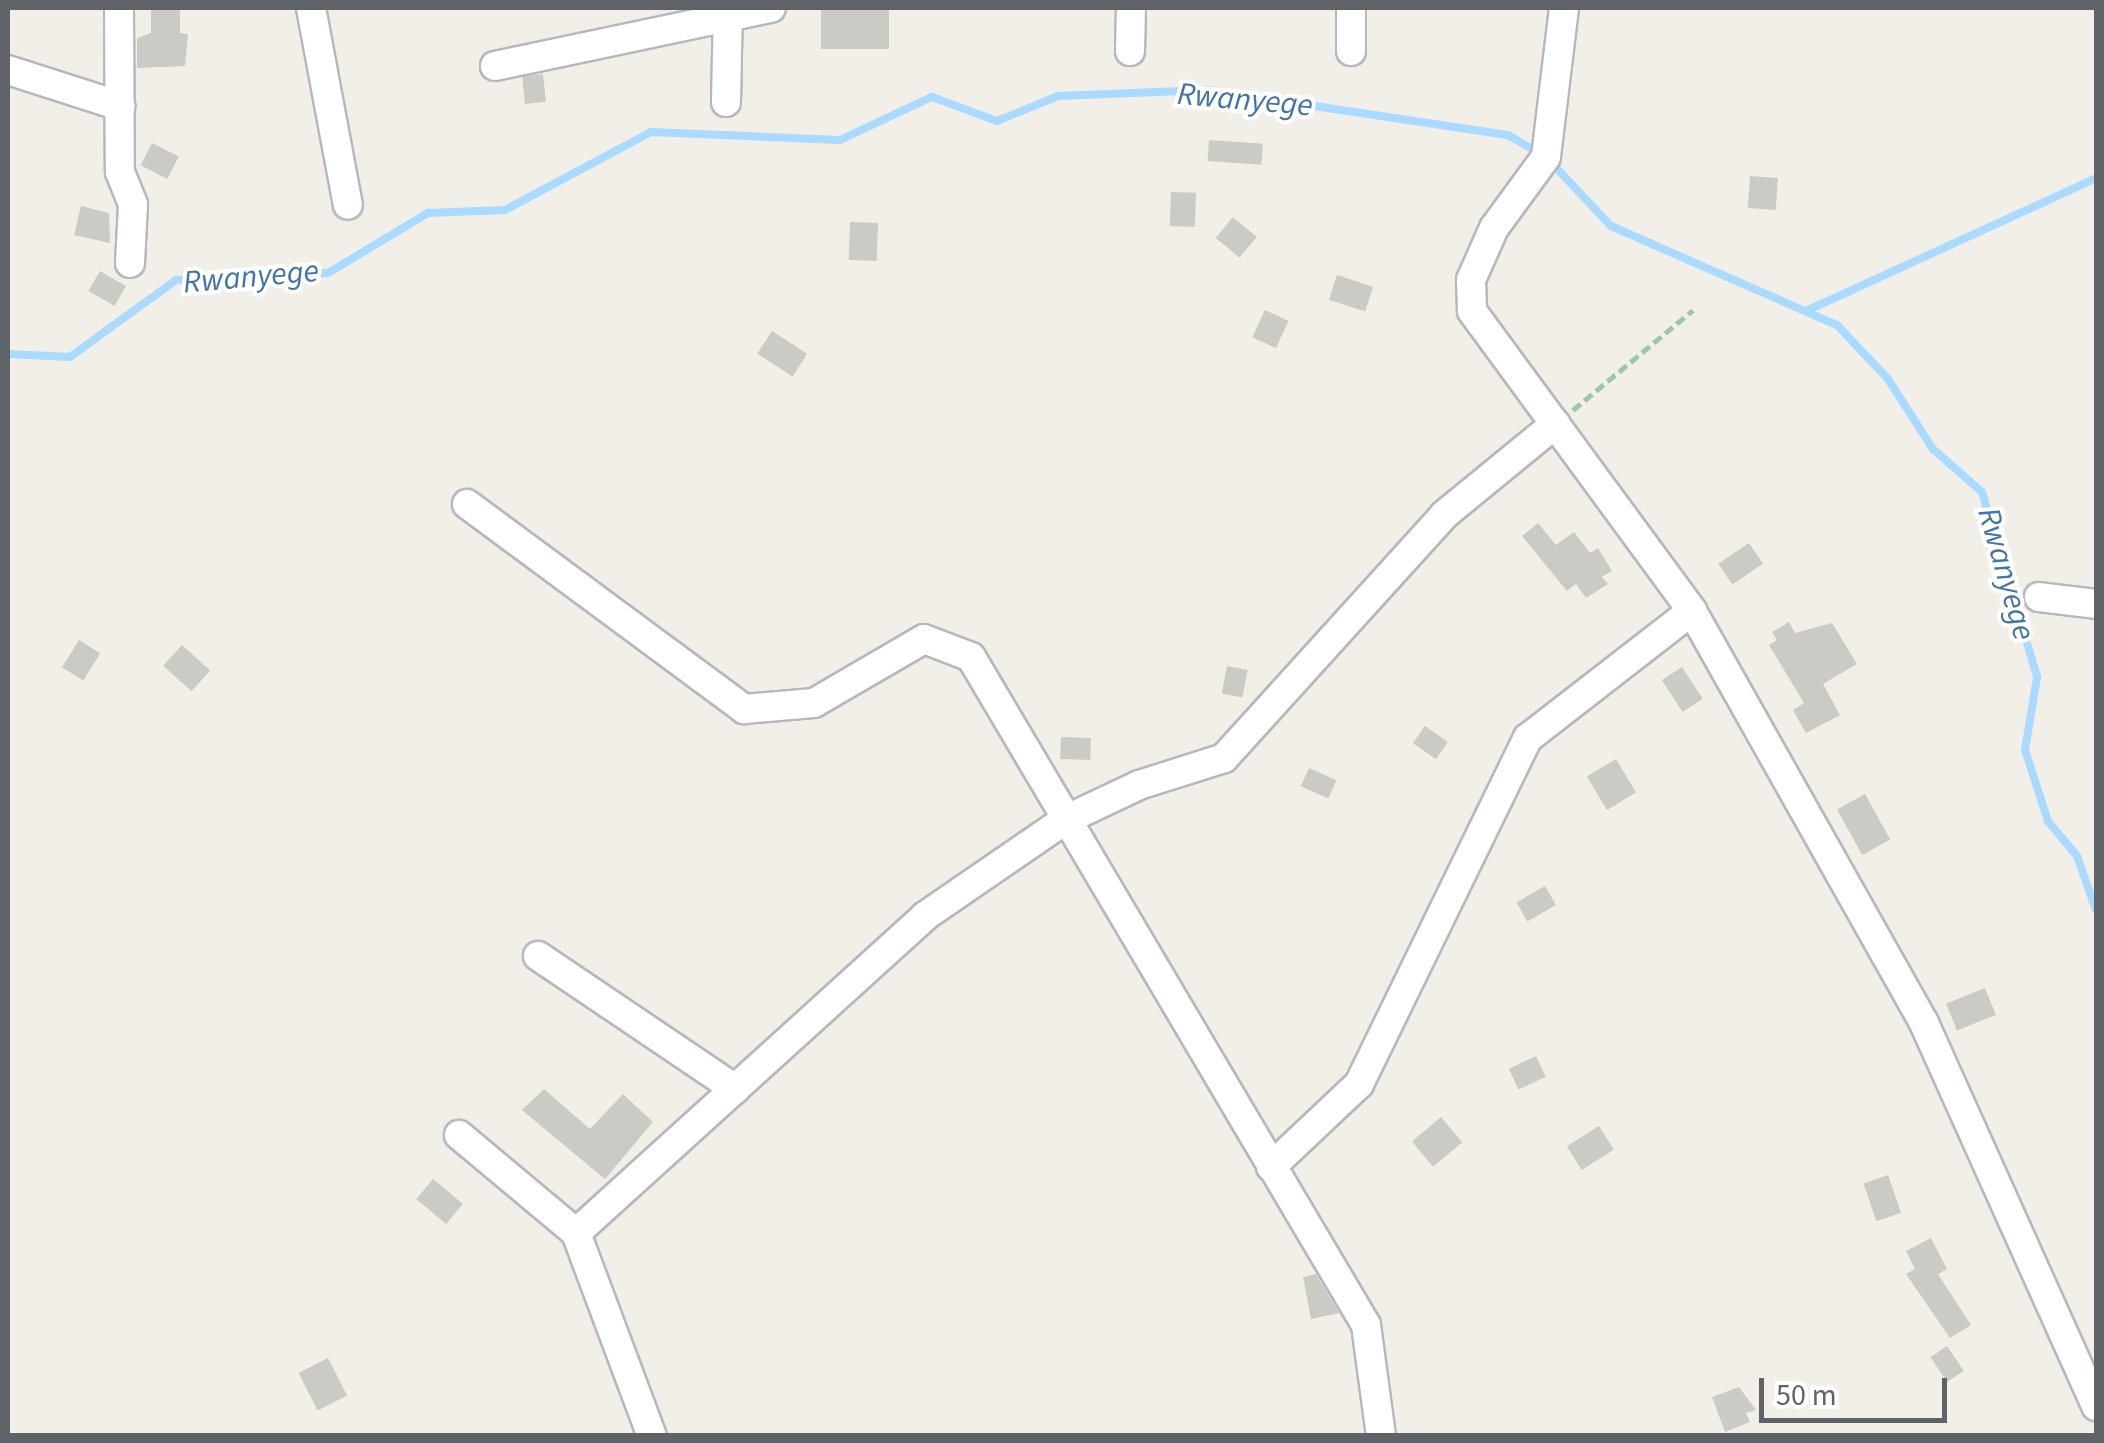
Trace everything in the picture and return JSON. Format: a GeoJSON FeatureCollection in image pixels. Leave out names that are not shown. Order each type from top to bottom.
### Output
{"type":"FeatureCollection","features":[{"type":"Feature","properties":{"kind":"street"},"geometry":{"type":"LineString","coordinates":[[119,8],[120,106],[130,264]]}},
{"type":"Feature","properties":{"kind":"street"},"geometry":{"type":"LineString","coordinates":[[311,8],[348,205]]}},
{"type":"Feature","properties":{"kind":"street"},"geometry":{"type":"LineString","coordinates":[[495,66],[728,12],[772,8]]}},
{"type":"Feature","properties":{"kind":"street"},"geometry":{"type":"LineString","coordinates":[[1130,51],[1131,8]]}},
{"type":"Feature","properties":{"kind":"street"},"geometry":{"type":"LineString","coordinates":[[1350,51],[1351,8]]}},
{"type":"Feature","properties":{"kind":"street"},"geometry":{"type":"LineString","coordinates":[[1564,8],[1546,158],[1494,228],[1471,280],[1472,312],[1692,612],[1924,1023],[2096,1406]]}},
{"type":"Feature","properties":{"kind":"street"},"geometry":{"type":"LineString","coordinates":[[726,102],[728,12]]}},
{"type":"Feature","properties":{"kind":"street"},"geometry":{"type":"LineString","coordinates":[[8,70],[120,106]]}},
{"type":"Feature","properties":{"kind":"street"},"geometry":{"type":"LineString","coordinates":[[576,1233],[925,916],[1063,821],[1139,784],[1224,758],[1444,515],[1555,424]]}},
{"type":"Feature","properties":{"kind":"street"},"geometry":{"type":"LineString","coordinates":[[467,504],[744,709],[814,702],[924,639],[970,656],[1063,821],[1366,1325],[1381,1436]]}},
{"type":"Feature","properties":{"kind":"street"},"geometry":{"type":"LineString","coordinates":[[2040,597],[2096,604]]}},
{"type":"Feature","properties":{"kind":"street"},"geometry":{"type":"LineString","coordinates":[[1271,1167],[1359,1084],[1528,738],[1692,612]]}},
{"type":"Feature","properties":{"kind":"street"},"geometry":{"type":"LineString","coordinates":[[538,956],[735,1088]]}},
{"type":"Feature","properties":{"kind":"street"},"geometry":{"type":"LineString","coordinates":[[458,1135],[576,1233],[652,1436]]}},
{"type":"Feature","properties":{"kind":"path"},"geometry":{"type":"LineString","coordinates":[[1555,424],[1693,310]]}},
{"type":"Feature","properties":{"kind":"building"},"geometry":{"type":"Polygon","coordinates":[[[151,8],[180,8],[180,33],[188,34],[185,66],[137,68],[137,38],[151,33],[151,8]]]}},
{"type":"Feature","properties":{"kind":"building"},"geometry":{"type":"Polygon","coordinates":[[[821,10],[889,10],[889,49],[821,49],[821,10]]]}},
{"type":"Feature","properties":{"kind":"building"},"geometry":{"type":"Polygon","coordinates":[[[543,74],[546,102],[525,104],[522,76],[543,74]]]}},
{"type":"Feature","properties":{"kind":"building"},"geometry":{"type":"Polygon","coordinates":[[[1209,140],[1263,144],[1261,165],[1208,161],[1209,140]]]}},
{"type":"Feature","properties":{"kind":"building"},"geometry":{"type":"Polygon","coordinates":[[[152,143],[179,157],[167,179],[141,165],[152,143]]]}},
{"type":"Feature","properties":{"kind":"building"},"geometry":{"type":"Polygon","coordinates":[[[1750,176],[1778,178],[1776,210],[1748,208],[1750,176]]]}},
{"type":"Feature","properties":{"kind":"building"},"geometry":{"type":"Polygon","coordinates":[[[1171,192],[1196,193],[1195,227],[1170,226],[1171,192]]]}},
{"type":"Feature","properties":{"kind":"building"},"geometry":{"type":"Polygon","coordinates":[[[81,206],[109,213],[110,243],[74,235],[81,206]]]}},
{"type":"Feature","properties":{"kind":"building"},"geometry":{"type":"Polygon","coordinates":[[[1233,217],[1257,237],[1239,258],[1216,238],[1233,217]]]}},
{"type":"Feature","properties":{"kind":"building"},"geometry":{"type":"Polygon","coordinates":[[[850,222],[878,223],[877,261],[849,260],[850,222]]]}},
{"type":"Feature","properties":{"kind":"building"},"geometry":{"type":"Polygon","coordinates":[[[100,271],[126,286],[114,306],[88,291],[100,271]]]}},
{"type":"Feature","properties":{"kind":"building"},"geometry":{"type":"Polygon","coordinates":[[[1337,275],[1373,287],[1365,311],[1329,300],[1337,275]]]}},
{"type":"Feature","properties":{"kind":"building"},"geometry":{"type":"Polygon","coordinates":[[[1265,310],[1289,321],[1276,348],[1252,337],[1265,310]]]}},
{"type":"Feature","properties":{"kind":"building"},"geometry":{"type":"Polygon","coordinates":[[[772,331],[807,354],[793,377],[757,354],[772,331]]]}},
{"type":"Feature","properties":{"kind":"building"},"geometry":{"type":"Polygon","coordinates":[[[1538,523],[1556,545],[1574,532],[1590,553],[1598,548],[1612,571],[1602,577],[1608,584],[1586,598],[1576,584],[1567,591],[1522,536],[1538,523]]]}},
{"type":"Feature","properties":{"kind":"building"},"geometry":{"type":"Polygon","coordinates":[[[1749,543],[1763,564],[1732,584],[1718,564],[1749,543]]]}},
{"type":"Feature","properties":{"kind":"building"},"geometry":{"type":"Polygon","coordinates":[[[1789,622],[1795,633],[1832,623],[1857,664],[1823,684],[1840,715],[1806,733],[1793,710],[1804,703],[1769,645],[1777,640],[1772,632],[1789,622]]]}},
{"type":"Feature","properties":{"kind":"building"},"geometry":{"type":"Polygon","coordinates":[[[79,640],[100,653],[83,680],[62,667],[79,640]]]}},
{"type":"Feature","properties":{"kind":"building"},"geometry":{"type":"Polygon","coordinates":[[[182,645],[210,670],[192,691],[163,666],[182,645]]]}},
{"type":"Feature","properties":{"kind":"building"},"geometry":{"type":"Polygon","coordinates":[[[1227,666],[1248,670],[1242,697],[1222,693],[1227,666]]]}},
{"type":"Feature","properties":{"kind":"building"},"geometry":{"type":"Polygon","coordinates":[[[1682,667],[1703,699],[1683,712],[1662,680],[1682,667]]]}},
{"type":"Feature","properties":{"kind":"building"},"geometry":{"type":"Polygon","coordinates":[[[1425,726],[1448,742],[1436,759],[1413,743],[1425,726]]]}},
{"type":"Feature","properties":{"kind":"building"},"geometry":{"type":"Polygon","coordinates":[[[1061,737],[1091,738],[1090,760],[1060,759],[1061,737]]]}},
{"type":"Feature","properties":{"kind":"building"},"geometry":{"type":"Polygon","coordinates":[[[1616,759],[1636,792],[1607,810],[1587,777],[1616,759]]]}},
{"type":"Feature","properties":{"kind":"building"},"geometry":{"type":"Polygon","coordinates":[[[1309,768],[1336,780],[1328,798],[1301,786],[1309,768]]]}},
{"type":"Feature","properties":{"kind":"building"},"geometry":{"type":"Polygon","coordinates":[[[1865,794],[1890,839],[1862,855],[1837,810],[1865,794]]]}},
{"type":"Feature","properties":{"kind":"building"},"geometry":{"type":"Polygon","coordinates":[[[1545,886],[1556,905],[1527,922],[1516,902],[1545,886]]]}},
{"type":"Feature","properties":{"kind":"building"},"geometry":{"type":"Polygon","coordinates":[[[1985,988],[1996,1015],[1957,1031],[1946,1004],[1985,988]]]}},
{"type":"Feature","properties":{"kind":"building"},"geometry":{"type":"Polygon","coordinates":[[[1536,1056],[1546,1077],[1519,1090],[1509,1069],[1536,1056]]]}},
{"type":"Feature","properties":{"kind":"building"},"geometry":{"type":"Polygon","coordinates":[[[544,1089],[590,1129],[623,1094],[653,1122],[605,1179],[522,1110],[544,1089]]]}},
{"type":"Feature","properties":{"kind":"building"},"geometry":{"type":"Polygon","coordinates":[[[1441,1117],[1462,1142],[1433,1167],[1412,1141],[1441,1117]]]}},
{"type":"Feature","properties":{"kind":"building"},"geometry":{"type":"Polygon","coordinates":[[[1599,1126],[1614,1150],[1582,1170],[1567,1146],[1599,1126]]]}},
{"type":"Feature","properties":{"kind":"building"},"geometry":{"type":"Polygon","coordinates":[[[1888,1175],[1901,1213],[1876,1221],[1863,1183],[1888,1175]]]}},
{"type":"Feature","properties":{"kind":"building"},"geometry":{"type":"Polygon","coordinates":[[[433,1179],[463,1204],[446,1224],[416,1199],[433,1179]]]}},
{"type":"Feature","properties":{"kind":"building"},"geometry":{"type":"Polygon","coordinates":[[[1931,1238],[1947,1269],[1938,1274],[1971,1325],[1950,1338],[1906,1274],[1915,1269],[1906,1251],[1931,1238]]]}},
{"type":"Feature","properties":{"kind":"building"},"geometry":{"type":"Polygon","coordinates":[[[1316,1274],[1339,1313],[1311,1319],[1303,1277],[1316,1274]]]}},
{"type":"Feature","properties":{"kind":"building"},"geometry":{"type":"Polygon","coordinates":[[[1947,1346],[1964,1371],[1947,1382],[1930,1357],[1947,1346]]]}},
{"type":"Feature","properties":{"kind":"building"},"geometry":{"type":"Polygon","coordinates":[[[328,1358],[347,1395],[318,1410],[299,1373],[328,1358]]]}},
{"type":"Feature","properties":{"kind":"building"},"geometry":{"type":"Polygon","coordinates":[[[1739,1387],[1756,1410],[1746,1413],[1750,1422],[1725,1432],[1712,1397],[1739,1387]]]}},
{"type":"Feature","properties":{"kind":"waterway","name":"Rwanyege"},"geometry":{"type":"LineString","coordinates":[[8,354],[70,357],[176,280],[328,273],[428,213],[505,210],[651,132],[840,140],[932,97],[997,121],[1058,96],[1207,90],[1508,135],[1546,157],[1611,226],[1837,325],[1888,379],[1933,449],[1982,492],[2037,677],[2025,750],[2048,821],[2077,856],[2096,910]]}},
{"type":"Feature","properties":{"kind":"waterway"},"geometry":{"type":"LineString","coordinates":[[1806,311],[2096,178]]}}]}
